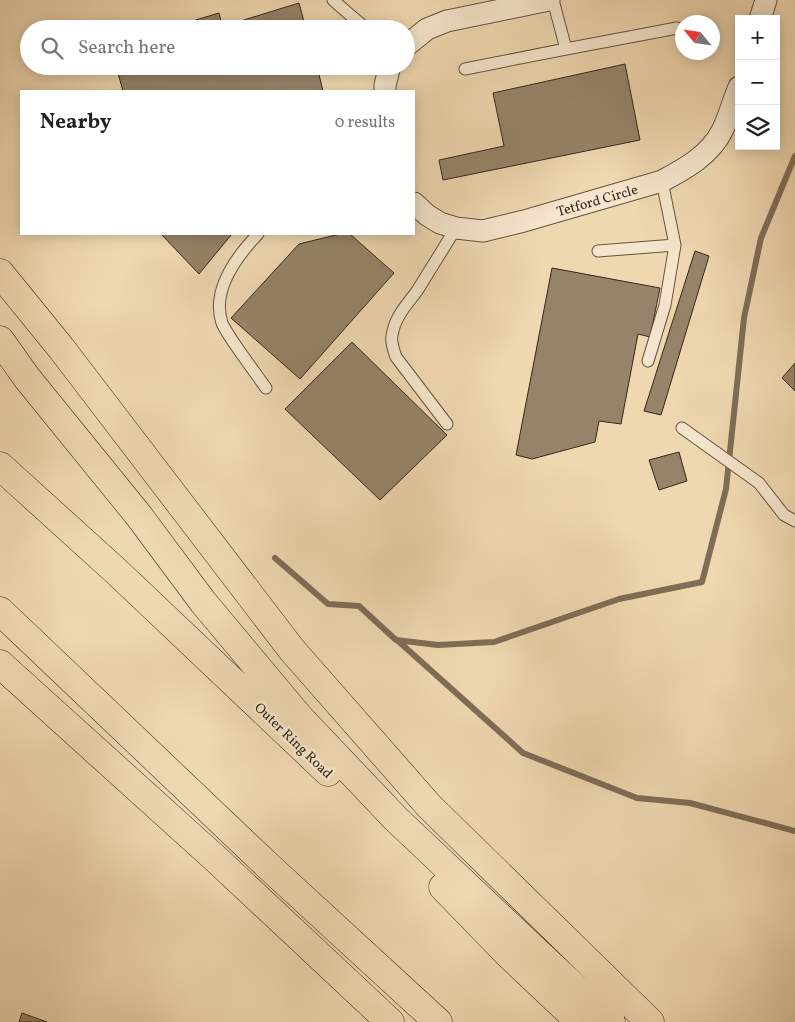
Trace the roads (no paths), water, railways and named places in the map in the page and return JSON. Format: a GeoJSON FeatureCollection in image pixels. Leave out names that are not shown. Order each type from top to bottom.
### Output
{"type":"FeatureCollection","features":[{"type":"Feature","properties":{"kind":"highway"},"geometry":{"type":"LineString","coordinates":[[0,273],[61,348],[292,650],[430,806],[650,1022]]}},
{"type":"Feature","properties":{"kind":"highway"},"geometry":{"type":"LineString","coordinates":[[0,340],[27,378],[139,516],[203,602],[300,718],[396,818],[610,1022]]}},
{"type":"Feature","properties":{"kind":"highway","name":"Outer Ring Road"},"geometry":{"type":"LineString","coordinates":[[0,466],[117,572],[261,708],[395,837],[506,953],[580,1022]]}},
{"type":"Feature","properties":{"kind":"highway"},"geometry":{"type":"LineString","coordinates":[[0,611],[259,857],[438,1022]]}},
{"type":"Feature","properties":{"kind":"highway"},"geometry":{"type":"LineString","coordinates":[[0,636],[254,872],[424,1022]]}},
{"type":"Feature","properties":{"kind":"highway"},"geometry":{"type":"LineString","coordinates":[[0,664],[217,860],[390,1022]]}},
{"type":"Feature","properties":{"kind":"street"},"geometry":{"type":"LineString","coordinates":[[415,39],[427,29],[447,21],[549,0]]}},
{"type":"Feature","properties":{"kind":"street"},"geometry":{"type":"LineString","coordinates":[[761,15],[766,0]]}},
{"type":"Feature","properties":{"kind":"street"},"geometry":{"type":"LineString","coordinates":[[385,90],[388,75]]}},
{"type":"Feature","properties":{"kind":"street","name":"Tetford Circle"},"geometry":{"type":"LineString","coordinates":[[415,204],[427,215],[440,222],[456,228],[483,231],[662,181],[682,171],[713,145],[722,131],[735,97]]}},
{"type":"Feature","properties":{"kind":"lane"},"geometry":{"type":"LineString","coordinates":[[333,0],[356,20]]}},
{"type":"Feature","properties":{"kind":"lane"},"geometry":{"type":"LineString","coordinates":[[553,0],[566,49]]}},
{"type":"Feature","properties":{"kind":"lane"},"geometry":{"type":"LineString","coordinates":[[465,70],[675,28]]}},
{"type":"Feature","properties":{"kind":"lane"},"geometry":{"type":"LineString","coordinates":[[648,361],[666,305],[675,245],[662,181]]}},
{"type":"Feature","properties":{"kind":"lane"},"geometry":{"type":"LineString","coordinates":[[447,424],[396,357],[392,347],[392,338],[398,319],[456,228]]}},
{"type":"Feature","properties":{"kind":"lane"},"geometry":{"type":"LineString","coordinates":[[257,235],[248,244],[225,279],[221,294],[220,315],[223,325],[236,347],[266,388]]}},
{"type":"Feature","properties":{"kind":"lane"},"geometry":{"type":"LineString","coordinates":[[598,251],[675,245]]}},
{"type":"Feature","properties":{"kind":"lane"},"geometry":{"type":"LineString","coordinates":[[682,428],[759,483],[784,515],[795,521]]}},
{"type":"Feature","properties":{"kind":"waterway"},"geometry":{"type":"LineString","coordinates":[[275,558],[328,604],[359,606],[396,640],[438,645],[494,642],[619,599],[702,582],[726,489],[744,318],[761,238],[795,156]]}},
{"type":"Feature","properties":{"kind":"waterway"},"geometry":{"type":"LineString","coordinates":[[397,640],[523,753],[637,798],[690,803],[795,831]]}}]}
